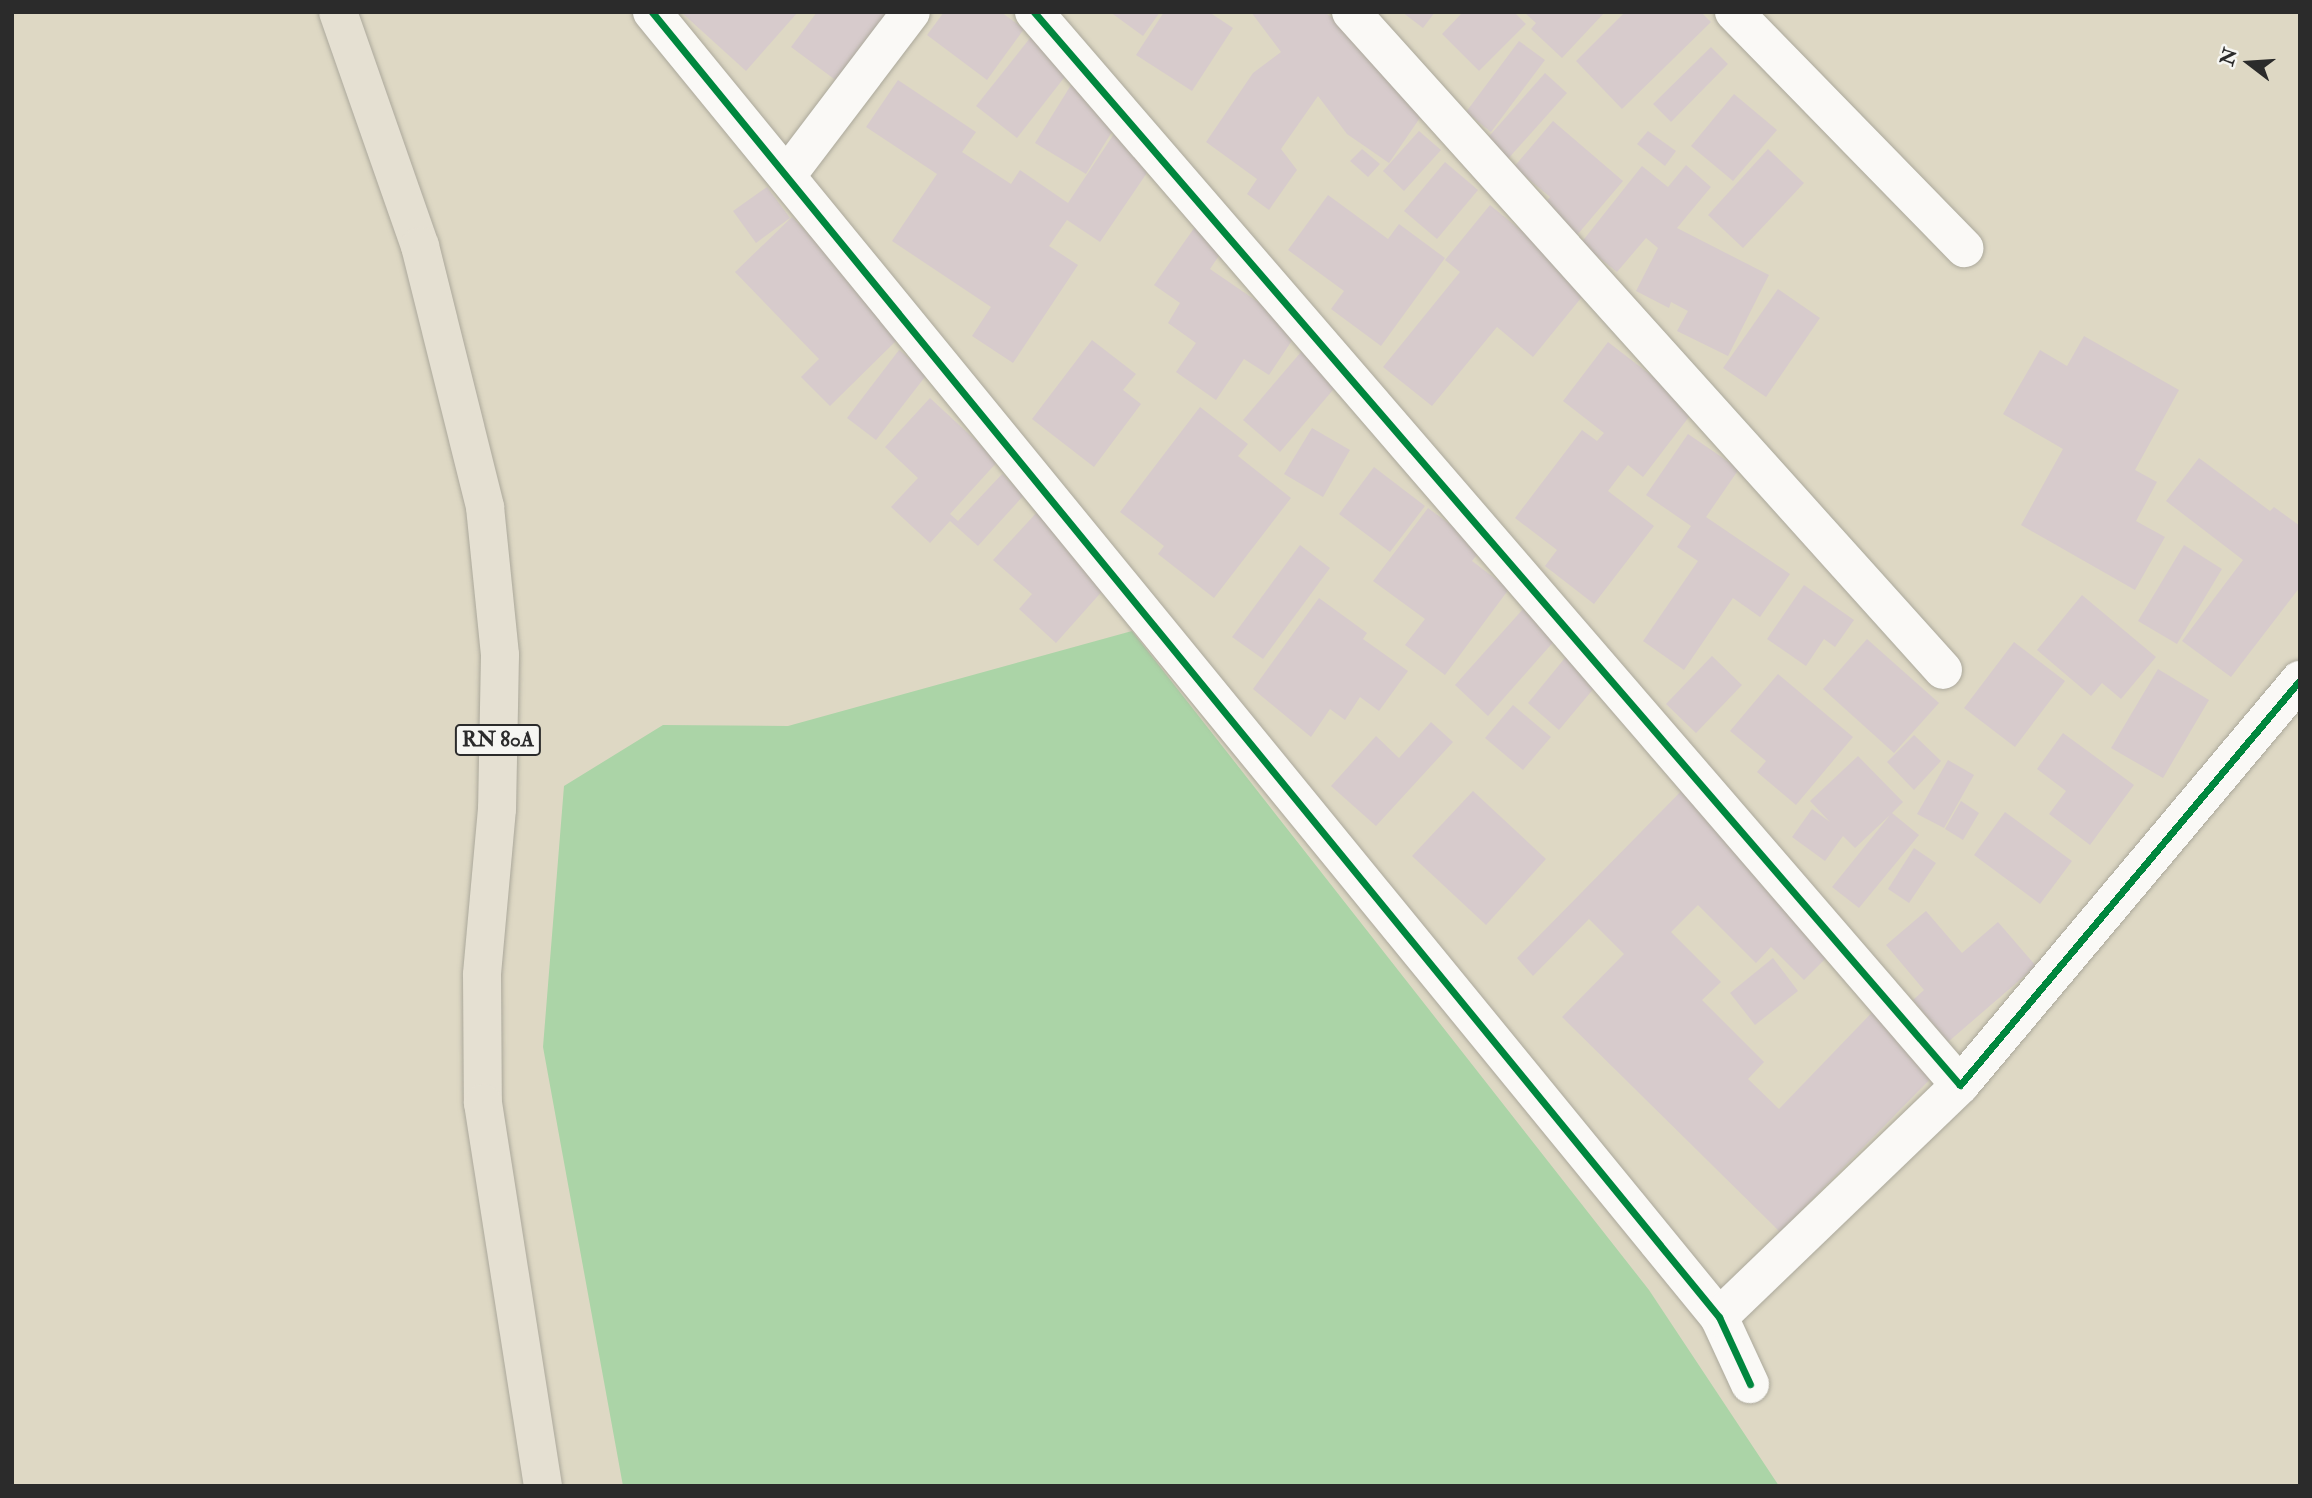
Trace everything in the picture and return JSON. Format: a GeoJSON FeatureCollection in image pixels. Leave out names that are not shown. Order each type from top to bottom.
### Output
{"type":"FeatureCollection","features":[{"type":"Feature","properties":{"kind":"main road","name":"RN 80A"},"geometry":{"type":"LineString","coordinates":[[338,12],[419,246],[485,508],[500,655],[497,809],[482,975],[482,1103],[543,1486]]}},
{"type":"Feature","properties":{"kind":"street"},"geometry":{"type":"LineString","coordinates":[[652,12],[788,174],[1718,1317],[1750,1384]]}},
{"type":"Feature","properties":{"kind":"street"},"geometry":{"type":"LineString","coordinates":[[788,174],[911,12]]}},
{"type":"Feature","properties":{"kind":"street"},"geometry":{"type":"LineString","coordinates":[[1034,12],[1960,1085]]}},
{"type":"Feature","properties":{"kind":"street"},"geometry":{"type":"LineString","coordinates":[[1351,12],[1942,670]]}},
{"type":"Feature","properties":{"kind":"street"},"geometry":{"type":"LineString","coordinates":[[1734,12],[1964,248]]}},
{"type":"Feature","properties":{"kind":"street"},"geometry":{"type":"LineString","coordinates":[[1718,1317],[1960,1085],[2300,680]]}},
{"type":"Feature","properties":{"kind":"green space"},"geometry":{"type":"Polygon","coordinates":[[[1132,631],[1649,1290],[1779,1486],[623,1486],[543,1047],[564,786],[663,725],[788,726],[1132,631]]]}},
{"type":"Feature","properties":{"kind":"building"},"geometry":{"type":"Polygon","coordinates":[[[681,12],[798,12],[746,71],[681,12]]]}},
{"type":"Feature","properties":{"kind":"building"},"geometry":{"type":"Polygon","coordinates":[[[817,12],[912,12],[853,93],[791,47],[817,12]]]}},
{"type":"Feature","properties":{"kind":"building"},"geometry":{"type":"Polygon","coordinates":[[[944,12],[1001,12],[1024,29],[987,80],[927,35],[944,12]]]}},
{"type":"Feature","properties":{"kind":"building"},"geometry":{"type":"Polygon","coordinates":[[[1110,12],[1160,12],[1143,36],[1110,12]]]}},
{"type":"Feature","properties":{"kind":"building"},"geometry":{"type":"Polygon","coordinates":[[[1164,12],[1209,12],[1233,28],[1192,91],[1136,55],[1164,12]]]}},
{"type":"Feature","properties":{"kind":"building"},"geometry":{"type":"Polygon","coordinates":[[[1251,12],[1324,12],[1367,42],[1424,112],[1389,163],[1347,134],[1318,96],[1281,149],[1297,170],[1269,210],[1247,194],[1257,179],[1206,142],[1253,73],[1281,52],[1251,12]]]}},
{"type":"Feature","properties":{"kind":"building"},"geometry":{"type":"Polygon","coordinates":[[[1402,12],[1435,12],[1423,28],[1402,12]]]}},
{"type":"Feature","properties":{"kind":"building"},"geometry":{"type":"Polygon","coordinates":[[[1463,12],[1514,12],[1526,24],[1479,71],[1442,34],[1463,12]]]}},
{"type":"Feature","properties":{"kind":"building"},"geometry":{"type":"Polygon","coordinates":[[[1524,12],[1605,12],[1562,58],[1531,29],[1536,23],[1524,12]]]}},
{"type":"Feature","properties":{"kind":"building"},"geometry":{"type":"Polygon","coordinates":[[[1625,12],[1701,12],[1711,22],[1622,109],[1576,61],[1625,12]]]}},
{"type":"Feature","properties":{"kind":"building"},"geometry":{"type":"Polygon","coordinates":[[[1034,33],[1074,65],[1017,138],[976,106],[1034,33]]]}},
{"type":"Feature","properties":{"kind":"building"},"geometry":{"type":"Polygon","coordinates":[[[1519,41],[1545,60],[1491,132],[1466,112],[1519,41]]]}},
{"type":"Feature","properties":{"kind":"building"},"geometry":{"type":"Polygon","coordinates":[[[1711,47],[1728,64],[1671,122],[1653,104],[1711,47]]]}},
{"type":"Feature","properties":{"kind":"building"},"geometry":{"type":"Polygon","coordinates":[[[1545,73],[1567,93],[1506,161],[1484,142],[1545,73]]]}},
{"type":"Feature","properties":{"kind":"building"},"geometry":{"type":"Polygon","coordinates":[[[898,80],[976,132],[962,152],[1011,184],[1020,170],[1068,203],[1116,131],[1157,158],[1100,242],[1067,220],[1049,246],[1078,265],[1013,363],[972,336],[991,307],[892,241],[937,174],[866,127],[898,80]]]}},
{"type":"Feature","properties":{"kind":"building"},"geometry":{"type":"Polygon","coordinates":[[[1071,85],[1121,117],[1086,174],[1035,143],[1071,85]]]}},
{"type":"Feature","properties":{"kind":"building"},"geometry":{"type":"Polygon","coordinates":[[[1734,94],[1777,130],[1733,181],[1691,146],[1734,94]]]}},
{"type":"Feature","properties":{"kind":"building"},"geometry":{"type":"Polygon","coordinates":[[[1553,121],[1623,181],[1577,235],[1543,206],[1550,197],[1514,167],[1553,121]]]}},
{"type":"Feature","properties":{"kind":"building"},"geometry":{"type":"Polygon","coordinates":[[[1419,131],[1441,150],[1404,191],[1383,171],[1419,131]]]}},
{"type":"Feature","properties":{"kind":"building"},"geometry":{"type":"Polygon","coordinates":[[[1648,131],[1676,151],[1665,166],[1637,144],[1648,131]]]}},
{"type":"Feature","properties":{"kind":"building"},"geometry":{"type":"Polygon","coordinates":[[[1362,149],[1380,164],[1368,177],[1350,161],[1362,149]]]}},
{"type":"Feature","properties":{"kind":"building"},"geometry":{"type":"Polygon","coordinates":[[[1768,149],[1804,183],[1743,248],[1708,215],[1768,149]]]}},
{"type":"Feature","properties":{"kind":"building"},"geometry":{"type":"Polygon","coordinates":[[[1445,162],[1478,190],[1437,239],[1404,211],[1445,162]]]}},
{"type":"Feature","properties":{"kind":"building"},"geometry":{"type":"Polygon","coordinates":[[[1686,165],[1711,187],[1677,228],[1769,275],[1728,356],[1677,331],[1688,311],[1671,302],[1669,308],[1636,291],[1658,248],[1646,238],[1617,272],[1581,243],[1642,166],[1668,187],[1686,165]]]}},
{"type":"Feature","properties":{"kind":"building"},"geometry":{"type":"Polygon","coordinates":[[[767,187],[790,218],[756,243],[733,211],[767,187]]]}},
{"type":"Feature","properties":{"kind":"building"},"geometry":{"type":"Polygon","coordinates":[[[1328,195],[1388,239],[1399,224],[1445,258],[1381,346],[1331,309],[1344,291],[1288,250],[1328,195]]]}},
{"type":"Feature","properties":{"kind":"building"},"geometry":{"type":"Polygon","coordinates":[[[1490,205],[1590,287],[1533,357],[1497,327],[1432,406],[1383,367],[1460,272],[1445,260],[1490,205]]]}},
{"type":"Feature","properties":{"kind":"building"},"geometry":{"type":"Polygon","coordinates":[[[1204,214],[1233,235],[1210,269],[1299,330],[1269,375],[1244,359],[1216,400],[1176,372],[1196,343],[1168,323],[1180,303],[1154,285],[1204,214]]]}},
{"type":"Feature","properties":{"kind":"building"},"geometry":{"type":"Polygon","coordinates":[[[792,217],[904,333],[830,406],[801,377],[819,359],[735,272],[792,217]]]}},
{"type":"Feature","properties":{"kind":"building"},"geometry":{"type":"Polygon","coordinates":[[[1778,289],[1820,318],[1766,397],[1723,368],[1778,289]]]}},
{"type":"Feature","properties":{"kind":"building"},"geometry":{"type":"Polygon","coordinates":[[[2084,336],[2179,390],[2135,470],[2157,482],[2136,521],[2165,537],[2135,590],[2021,525],[2063,449],[2003,414],[2040,350],[2067,366],[2084,336]]]}},
{"type":"Feature","properties":{"kind":"building"},"geometry":{"type":"Polygon","coordinates":[[[1092,340],[1136,374],[1123,390],[1141,404],[1094,467],[1032,419],[1092,340]]]}},
{"type":"Feature","properties":{"kind":"building"},"geometry":{"type":"Polygon","coordinates":[[[1608,342],[1695,409],[1643,477],[1628,465],[1608,491],[1654,526],[1594,604],[1545,566],[1557,550],[1515,518],[1582,430],[1597,441],[1604,433],[1563,401],[1608,342]]]}},
{"type":"Feature","properties":{"kind":"building"},"geometry":{"type":"Polygon","coordinates":[[[899,350],[928,373],[876,440],[847,418],[899,350]]]}},
{"type":"Feature","properties":{"kind":"building"},"geometry":{"type":"Polygon","coordinates":[[[1301,352],[1338,384],[1280,452],[1243,420],[1301,352]]]}},
{"type":"Feature","properties":{"kind":"building"},"geometry":{"type":"Polygon","coordinates":[[[930,398],[998,461],[950,514],[958,521],[1002,474],[1024,495],[978,546],[950,521],[930,543],[891,507],[918,478],[885,447],[930,398]]]}},
{"type":"Feature","properties":{"kind":"building"},"geometry":{"type":"Polygon","coordinates":[[[1200,407],[1248,444],[1238,456],[1291,498],[1214,598],[1158,554],[1164,546],[1120,512],[1200,407]]]}},
{"type":"Feature","properties":{"kind":"building"},"geometry":{"type":"Polygon","coordinates":[[[1312,428],[1350,450],[1323,497],[1284,474],[1312,428]]]}},
{"type":"Feature","properties":{"kind":"building"},"geometry":{"type":"Polygon","coordinates":[[[1688,434],[1739,469],[1706,517],[1790,574],[1760,617],[1733,598],[1684,670],[1643,641],[1698,561],[1677,547],[1691,526],[1646,495],[1688,434]]]}},
{"type":"Feature","properties":{"kind":"building"},"geometry":{"type":"Polygon","coordinates":[[[2199,458],[2270,511],[2274,507],[2300,526],[2300,587],[2231,677],[2182,641],[2243,560],[2166,501],[2199,458]]]}},
{"type":"Feature","properties":{"kind":"building"},"geometry":{"type":"Polygon","coordinates":[[[1374,467],[1425,506],[1390,552],[1339,514],[1374,467]]]}},
{"type":"Feature","properties":{"kind":"building"},"geometry":{"type":"Polygon","coordinates":[[[1428,508],[1482,548],[1472,561],[1509,589],[1445,675],[1405,645],[1425,619],[1373,581],[1428,508]]]}},
{"type":"Feature","properties":{"kind":"building"},"geometry":{"type":"Polygon","coordinates":[[[1038,511],[1113,579],[1056,643],[1019,609],[1032,594],[993,560],[1038,511]]]}},
{"type":"Feature","properties":{"kind":"building"},"geometry":{"type":"Polygon","coordinates":[[[1300,545],[1330,568],[1263,659],[1232,637],[1300,545]]]}},
{"type":"Feature","properties":{"kind":"building"},"geometry":{"type":"Polygon","coordinates":[[[2184,545],[2222,569],[2177,644],[2138,621],[2184,545]]]}},
{"type":"Feature","properties":{"kind":"building"},"geometry":{"type":"Polygon","coordinates":[[[1804,585],[1854,620],[1835,647],[1824,639],[1806,666],[1767,639],[1804,585]]]}},
{"type":"Feature","properties":{"kind":"building"},"geometry":{"type":"Polygon","coordinates":[[[2082,595],[2156,657],[2121,699],[2102,683],[2091,696],[2037,650],[2082,595]]]}},
{"type":"Feature","properties":{"kind":"building"},"geometry":{"type":"Polygon","coordinates":[[[1319,598],[1367,633],[1363,639],[1408,671],[1379,711],[1360,697],[1345,720],[1330,709],[1311,737],[1253,689],[1319,598]]]}},
{"type":"Feature","properties":{"kind":"building"},"geometry":{"type":"Polygon","coordinates":[[[1523,609],[1556,639],[1488,716],[1455,685],[1523,609]]]}},
{"type":"Feature","properties":{"kind":"building"},"geometry":{"type":"Polygon","coordinates":[[[1867,639],[1939,703],[1894,753],[1823,689],[1867,639]]]}},
{"type":"Feature","properties":{"kind":"building"},"geometry":{"type":"Polygon","coordinates":[[[1578,642],[1610,669],[1559,730],[1528,703],[1578,642]]]}},
{"type":"Feature","properties":{"kind":"building"},"geometry":{"type":"Polygon","coordinates":[[[2014,642],[2065,681],[2015,747],[1964,708],[2014,642]]]}},
{"type":"Feature","properties":{"kind":"building"},"geometry":{"type":"Polygon","coordinates":[[[1712,656],[1742,685],[1696,733],[1666,704],[1712,656]]]}},
{"type":"Feature","properties":{"kind":"building"},"geometry":{"type":"Polygon","coordinates":[[[2158,669],[2209,700],[2163,778],[2111,748],[2158,669]]]}},
{"type":"Feature","properties":{"kind":"building"},"geometry":{"type":"Polygon","coordinates":[[[1778,674],[1853,737],[1796,805],[1757,772],[1766,761],[1730,731],[1778,674]]]}},
{"type":"Feature","properties":{"kind":"building"},"geometry":{"type":"Polygon","coordinates":[[[1513,705],[1551,737],[1523,770],[1485,738],[1513,705]]]}},
{"type":"Feature","properties":{"kind":"building"},"geometry":{"type":"Polygon","coordinates":[[[1431,722],[1453,742],[1376,826],[1331,786],[1376,736],[1399,758],[1431,722]]]}},
{"type":"Feature","properties":{"kind":"building"},"geometry":{"type":"Polygon","coordinates":[[[2063,733],[2134,785],[2090,845],[2049,814],[2066,791],[2037,769],[2063,733]]]}},
{"type":"Feature","properties":{"kind":"building"},"geometry":{"type":"Polygon","coordinates":[[[1914,735],[1941,761],[1914,790],[1887,762],[1914,735]]]}},
{"type":"Feature","properties":{"kind":"building"},"geometry":{"type":"Polygon","coordinates":[[[1858,756],[1903,802],[1892,813],[1919,835],[1859,908],[1832,887],[1890,815],[1855,848],[1843,836],[1825,861],[1792,837],[1812,809],[1830,822],[1810,801],[1858,756]]]}},
{"type":"Feature","properties":{"kind":"building"},"geometry":{"type":"Polygon","coordinates":[[[1948,760],[1974,775],[1944,828],[1917,814],[1948,760]]]}},
{"type":"Feature","properties":{"kind":"building"},"geometry":{"type":"Polygon","coordinates":[[[1698,774],[1835,949],[1804,980],[1771,947],[1756,963],[1698,905],[1671,932],[1721,982],[1702,1000],[1764,1062],[1748,1079],[1779,1109],[1884,1000],[1947,1062],[1780,1232],[1562,1017],[1624,954],[1589,919],[1533,976],[1517,958],[1698,774]]]}},
{"type":"Feature","properties":{"kind":"building"},"geometry":{"type":"Polygon","coordinates":[[[1473,791],[1546,859],[1486,925],[1412,856],[1473,791]]]}},
{"type":"Feature","properties":{"kind":"building"},"geometry":{"type":"Polygon","coordinates":[[[1961,801],[1979,813],[1963,840],[1945,829],[1961,801]]]}},
{"type":"Feature","properties":{"kind":"building"},"geometry":{"type":"Polygon","coordinates":[[[2005,812],[2072,861],[2040,904],[1974,855],[2005,812]]]}},
{"type":"Feature","properties":{"kind":"building"},"geometry":{"type":"Polygon","coordinates":[[[1914,848],[1936,863],[1909,903],[1888,889],[1914,848]]]}},
{"type":"Feature","properties":{"kind":"building"},"geometry":{"type":"Polygon","coordinates":[[[1926,911],[1962,953],[1998,922],[2036,966],[1948,1042],[1913,1000],[1924,990],[1886,945],[1926,911]]]}},
{"type":"Feature","properties":{"kind":"building"},"geometry":{"type":"Polygon","coordinates":[[[1773,958],[1798,991],[1755,1025],[1730,993],[1773,958]]]}},
{"type":"Feature","properties":{"kind":"cycle path"},"geometry":{"type":"LineString","coordinates":[[652,12],[1719,1317],[1750,1384]]}},
{"type":"Feature","properties":{"kind":"cycle path"},"geometry":{"type":"LineString","coordinates":[[1034,12],[1960,1085],[2300,680]]}}]}
